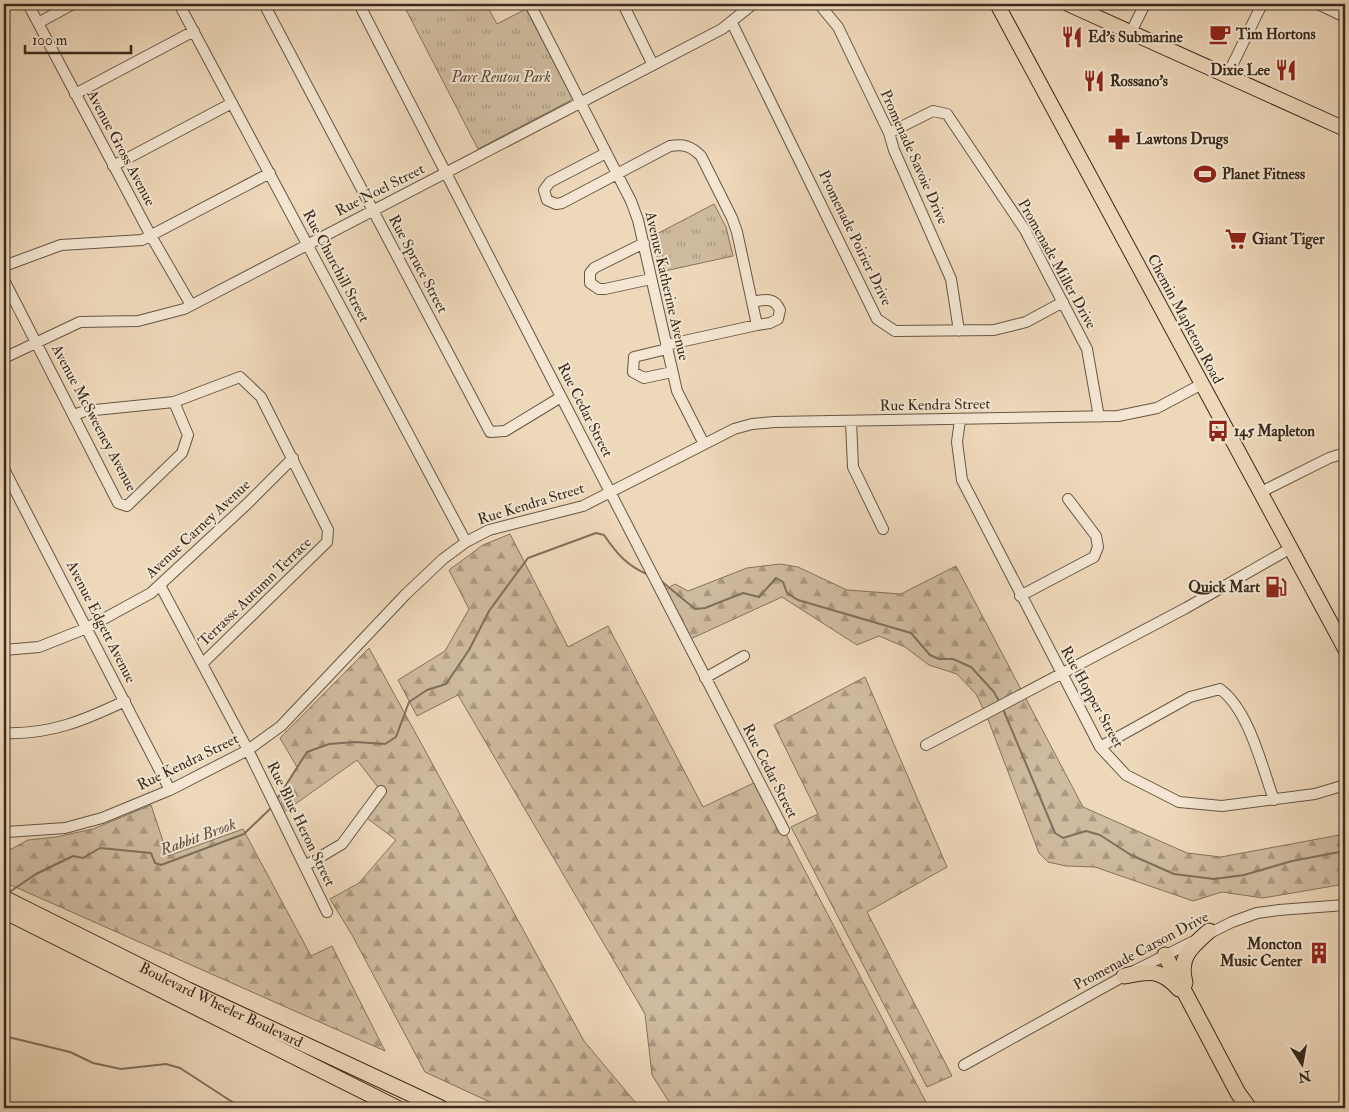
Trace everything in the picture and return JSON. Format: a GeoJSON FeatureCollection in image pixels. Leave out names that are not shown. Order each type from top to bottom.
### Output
{"type":"FeatureCollection","features":[{"type":"Feature","properties":{"kind":"highway","name":"Boulevard Wheeler Boulevard"},"geometry":{"type":"LineString","coordinates":[[4,898],[188,990],[442,1108]]}},
{"type":"Feature","properties":{"kind":"highway","name":"Boulevard Wheeler Boulevard"},"geometry":{"type":"LineString","coordinates":[[4,911],[397,1108]]}},
{"type":"Feature","properties":{"kind":"highway"},"geometry":{"type":"LineString","coordinates":[[1190,1001],[1182,964],[1185,955],[1191,947],[1209,931]]}},
{"type":"Feature","properties":{"kind":"highway"},"geometry":{"type":"LineString","coordinates":[[1165,955],[1240,1101],[1249,1108]]}},
{"type":"Feature","properties":{"kind":"highway"},"geometry":{"type":"LineString","coordinates":[[1124,976],[1156,972],[1171,980],[1190,1001]]}},
{"type":"Feature","properties":{"kind":"main road","name":"Chemin Mapleton Road"},"geometry":{"type":"LineString","coordinates":[[997,4],[1345,649]]}},
{"type":"Feature","properties":{"kind":"main road"},"geometry":{"type":"LineString","coordinates":[[1004,4],[1006,21]]}},
{"type":"Feature","properties":{"kind":"main road"},"geometry":{"type":"LineString","coordinates":[[1068,4],[1345,129]]}},
{"type":"Feature","properties":{"kind":"street","name":"Avenue Gross Avenue"},"geometry":{"type":"LineString","coordinates":[[28,4],[113,166],[191,305]]}},
{"type":"Feature","properties":{"kind":"street"},"geometry":{"type":"LineString","coordinates":[[38,23],[72,4]]}},
{"type":"Feature","properties":{"kind":"street","name":"Rue Churchill Street"},"geometry":{"type":"LineString","coordinates":[[179,4],[229,104],[270,173],[466,542]]}},
{"type":"Feature","properties":{"kind":"street","name":"Rue Spruce Street"},"geometry":{"type":"LineString","coordinates":[[264,4],[490,432],[505,430],[561,397]]}},
{"type":"Feature","properties":{"kind":"street","name":"Rue Cedar Street"},"geometry":{"type":"LineString","coordinates":[[359,4],[784,830]]}},
{"type":"Feature","properties":{"kind":"street","name":"Avenue Katherine Avenue"},"geometry":{"type":"LineString","coordinates":[[530,4],[631,201],[644,243],[677,391],[704,444]]}},
{"type":"Feature","properties":{"kind":"street"},"geometry":{"type":"LineString","coordinates":[[623,4],[653,65]]}},
{"type":"Feature","properties":{"kind":"street","name":"Rue Noel Street"},"geometry":{"type":"LineString","coordinates":[[4,358],[80,322],[138,321],[191,305],[732,23],[753,4]]}},
{"type":"Feature","properties":{"kind":"street","name":"Promenade Savoie Drive"},"geometry":{"type":"LineString","coordinates":[[819,4],[838,27],[889,133],[894,150],[951,279],[959,331]]}},
{"type":"Feature","properties":{"kind":"street"},"geometry":{"type":"LineString","coordinates":[[1131,32],[1145,4]]}},
{"type":"Feature","properties":{"kind":"street"},"geometry":{"type":"LineString","coordinates":[[1227,76],[1262,4]]}},
{"type":"Feature","properties":{"kind":"street"},"geometry":{"type":"LineString","coordinates":[[1318,4],[1345,17]]}},
{"type":"Feature","properties":{"kind":"street","name":"Promenade Poirier Drive"},"geometry":{"type":"LineString","coordinates":[[732,23],[878,319],[895,331],[994,330],[1026,322],[1063,302]]}},
{"type":"Feature","properties":{"kind":"street"},"geometry":{"type":"LineString","coordinates":[[75,94],[194,31]]}},
{"type":"Feature","properties":{"kind":"street"},"geometry":{"type":"LineString","coordinates":[[113,166],[229,104]]}},
{"type":"Feature","properties":{"kind":"street","name":"Promenade Miller Drive"},"geometry":{"type":"LineString","coordinates":[[889,133],[933,111],[948,114],[1024,230],[1087,349],[1099,417]]}},
{"type":"Feature","properties":{"kind":"street"},"geometry":{"type":"LineString","coordinates":[[606,153],[550,182],[544,190],[547,200],[556,204],[562,203],[670,146],[681,144],[693,148],[701,156],[732,218],[757,325]]}},
{"type":"Feature","properties":{"kind":"street"},"geometry":{"type":"LineString","coordinates":[[4,266],[61,245],[142,240],[270,173]]}},
{"type":"Feature","properties":{"kind":"street"},"geometry":{"type":"LineString","coordinates":[[644,243],[594,268],[590,272],[590,283],[599,289],[605,289],[651,279]]}},
{"type":"Feature","properties":{"kind":"street","name":"Avenue McSweeney Avenue"},"geometry":{"type":"LineString","coordinates":[[4,280],[37,341],[118,503],[127,506],[182,453],[188,435],[174,402]]}},
{"type":"Feature","properties":{"kind":"street"},"geometry":{"type":"LineString","coordinates":[[672,372],[644,378],[633,372],[634,357],[666,347],[774,322],[778,319],[780,310],[774,301],[752,302]]}},
{"type":"Feature","properties":{"kind":"street","name":"Terrasse Autumn Terrace"},"geometry":{"type":"LineString","coordinates":[[74,415],[85,411],[174,402],[240,377],[261,397],[293,458],[328,530],[327,542],[202,664]]}},
{"type":"Feature","properties":{"kind":"street","name":"Rue Kendra Street"},"geometry":{"type":"LineString","coordinates":[[7,832],[64,828],[102,818],[170,790],[248,750],[281,726],[406,594],[443,558],[466,542],[489,530],[583,506],[734,429],[752,424],[1099,417],[1136,414],[1157,408],[1202,384]]}},
{"type":"Feature","properties":{"kind":"street","name":"Rue Hopper Street"},"geometry":{"type":"LineString","coordinates":[[960,420],[957,442],[962,480],[1020,596],[1100,747],[1126,775],[1179,802],[1222,806],[1316,794],[1345,785]]}},
{"type":"Feature","properties":{"kind":"street"},"geometry":{"type":"LineString","coordinates":[[851,421],[853,467],[883,529]]}},
{"type":"Feature","properties":{"kind":"street"},"geometry":{"type":"LineString","coordinates":[[1260,492],[1328,458],[1345,453]]}},
{"type":"Feature","properties":{"kind":"street","name":"Avenue Carney Avenue"},"geometry":{"type":"LineString","coordinates":[[5,648],[39,647],[87,628],[160,587],[293,458]]}},
{"type":"Feature","properties":{"kind":"street","name":"Avenue Edgett Avenue"},"geometry":{"type":"LineString","coordinates":[[4,469],[170,790]]}},
{"type":"Feature","properties":{"kind":"street"},"geometry":{"type":"LineString","coordinates":[[1020,596],[1094,557],[1098,547],[1096,536],[1068,499]]}},
{"type":"Feature","properties":{"kind":"street"},"geometry":{"type":"LineString","coordinates":[[926,745],[1194,604],[1290,548]]}},
{"type":"Feature","properties":{"kind":"street","name":"Rue Blue Heron Street"},"geometry":{"type":"LineString","coordinates":[[160,587],[248,750],[327,912]]}},
{"type":"Feature","properties":{"kind":"street"},"geometry":{"type":"LineString","coordinates":[[705,678],[744,656]]}},
{"type":"Feature","properties":{"kind":"street"},"geometry":{"type":"LineString","coordinates":[[1100,747],[1190,697],[1220,689],[1230,696],[1246,723],[1274,800]]}},
{"type":"Feature","properties":{"kind":"street"},"geometry":{"type":"LineString","coordinates":[[4,734],[25,734],[81,722],[125,700]]}},
{"type":"Feature","properties":{"kind":"street"},"geometry":{"type":"LineString","coordinates":[[305,866],[342,844],[381,791]]}},
{"type":"Feature","properties":{"kind":"street","name":"Promenade Carson Drive"},"geometry":{"type":"LineString","coordinates":[[964,1065],[1209,931],[1257,914],[1345,905]]}},
{"type":"Feature","properties":{"kind":"green space","name":"Parc Renton Park"},"geometry":{"type":"Polygon","coordinates":[[[403,4],[486,4],[497,24],[526,9],[573,99],[478,149],[403,4]]]}},
{"type":"Feature","properties":{"kind":"green space"},"geometry":{"type":"Polygon","coordinates":[[[714,204],[726,227],[733,256],[660,272],[653,236],[714,204]]]}},
{"type":"Feature","properties":{"kind":"green space"},"geometry":{"type":"Polygon","coordinates":[[[510,534],[568,647],[608,626],[703,807],[758,781],[929,1108],[673,1108],[652,1075],[645,1014],[458,695],[417,716],[398,680],[445,651],[469,609],[449,570],[483,545],[510,534]]]}},
{"type":"Feature","properties":{"kind":"green space"},"geometry":{"type":"Polygon","coordinates":[[[780,564],[798,567],[847,590],[901,594],[956,566],[1083,807],[1187,853],[1221,857],[1345,834],[1345,884],[1263,898],[1222,892],[1193,901],[1095,867],[1066,866],[1048,862],[1039,853],[986,714],[976,694],[957,674],[929,665],[905,647],[879,636],[857,645],[782,597],[686,641],[661,592],[675,584],[688,591],[747,568],[780,564]]]}},
{"type":"Feature","properties":{"kind":"green space"},"geometry":{"type":"Polygon","coordinates":[[[369,648],[584,1041],[640,1108],[503,1108],[425,1072],[352,935],[330,899],[359,883],[396,840],[363,815],[381,791],[357,760],[280,815],[274,804],[297,767],[280,738],[369,648]]]}},
{"type":"Feature","properties":{"kind":"green space"},"geometry":{"type":"Polygon","coordinates":[[[865,677],[947,867],[867,912],[952,1076],[927,1087],[791,827],[818,814],[774,725],[865,677]]]}},
{"type":"Feature","properties":{"kind":"green space"},"geometry":{"type":"Polygon","coordinates":[[[151,805],[168,856],[243,829],[311,956],[332,946],[385,1051],[4,882],[4,853],[28,840],[56,837],[93,829],[151,805]]]}},
{"type":"Feature","properties":{"kind":"waterway"},"geometry":{"type":"LineString","coordinates":[[277,799],[307,752],[329,744],[355,742],[385,744],[396,737],[409,702],[427,690],[446,684],[469,650],[489,611],[528,558],[596,533],[604,535],[618,554],[649,575]]}},
{"type":"Feature","properties":{"kind":"waterway"},"geometry":{"type":"LineString","coordinates":[[660,580],[695,609],[705,608],[743,593],[759,597],[776,578],[783,582],[787,593],[798,600],[911,633],[930,655],[939,659],[953,659],[971,667],[994,692],[1000,703]]}},
{"type":"Feature","properties":{"kind":"waterway"},"geometry":{"type":"LineString","coordinates":[[1003,709],[1055,833],[1063,838],[1086,831],[1100,835],[1131,855],[1174,874],[1214,879],[1244,875],[1292,861],[1345,851]]}},
{"type":"Feature","properties":{"kind":"waterway","name":"Rabbit Brook"},"geometry":{"type":"LineString","coordinates":[[8,893],[36,874],[73,856],[83,858],[100,848],[151,853],[155,863],[161,865],[244,834],[272,807]]}},
{"type":"Feature","properties":{"kind":"waterway"},"geometry":{"type":"LineString","coordinates":[[4,1036],[70,1052],[93,1063],[121,1069],[166,1064],[180,1068],[237,1105],[259,1108]]}},
{"type":"Feature","properties":{"kind":"place","name":"Tim Hortons"},"geometry":{"type":"Point","coordinates":[1220,34]}},
{"type":"Feature","properties":{"kind":"place","name":"Ed's Submarine"},"geometry":{"type":"Point","coordinates":[1072,37]}},
{"type":"Feature","properties":{"kind":"place","name":"Dixie Lee"},"geometry":{"type":"Point","coordinates":[1286,70]}},
{"type":"Feature","properties":{"kind":"place","name":"Rossano's"},"geometry":{"type":"Point","coordinates":[1094,81]}},
{"type":"Feature","properties":{"kind":"place","name":"Lawtons Drugs"},"geometry":{"type":"Point","coordinates":[1119,139]}},
{"type":"Feature","properties":{"kind":"place","name":"Planet Fitness"},"geometry":{"type":"Point","coordinates":[1205,174]}},
{"type":"Feature","properties":{"kind":"place","name":"Giant Tiger"},"geometry":{"type":"Point","coordinates":[1236,239]}},
{"type":"Feature","properties":{"kind":"place","name":"145 Mapleton"},"geometry":{"type":"Point","coordinates":[1218,431]}},
{"type":"Feature","properties":{"kind":"place","name":"Quick Mart"},"geometry":{"type":"Point","coordinates":[1276,587]}},
{"type":"Feature","properties":{"kind":"place","name":"Moncton Music Center"},"geometry":{"type":"Point","coordinates":[1319,953]}}]}
